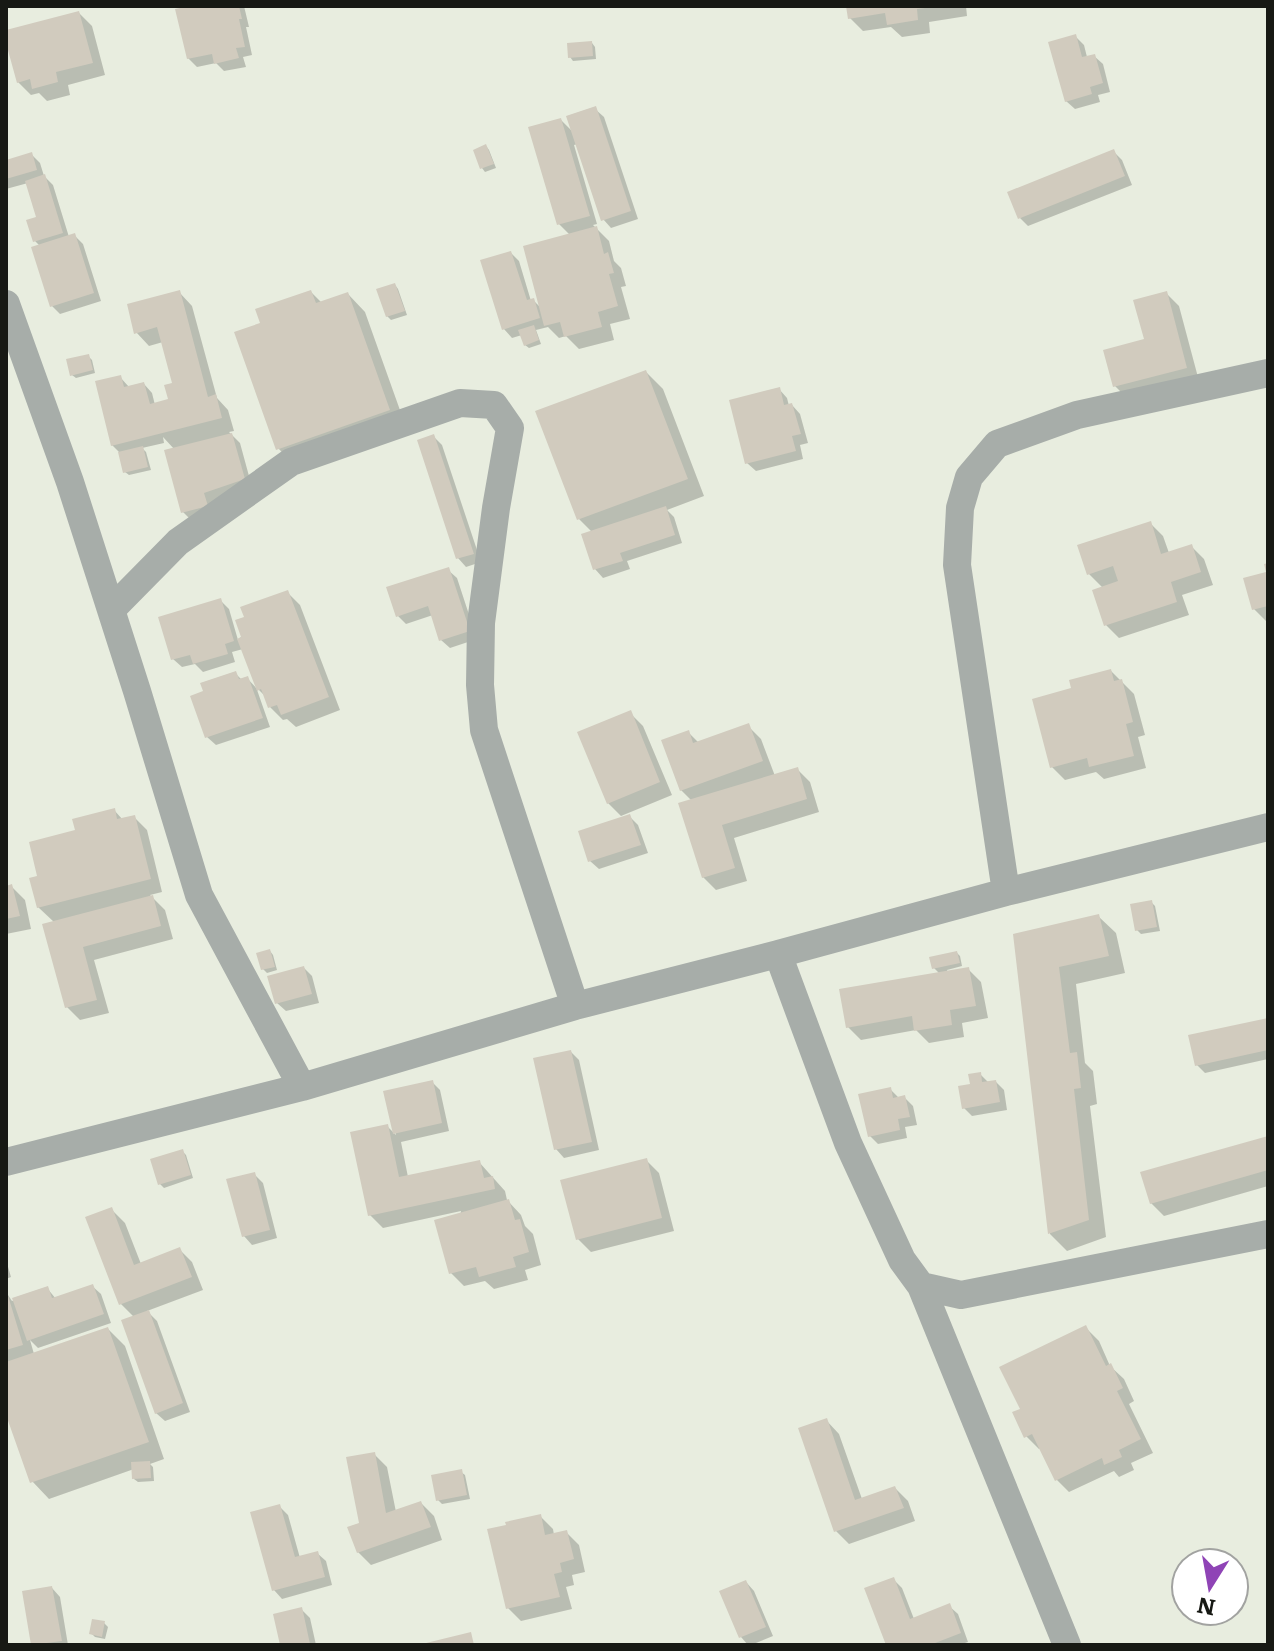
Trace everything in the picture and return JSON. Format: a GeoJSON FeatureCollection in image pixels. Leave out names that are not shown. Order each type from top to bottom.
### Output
{"type":"FeatureCollection","features":[{"type":"Feature","properties":{"kind":"street"},"geometry":{"type":"LineString","coordinates":[[6,304],[70,482],[199,895],[302,1087]]}},
{"type":"Feature","properties":{"kind":"street"},"geometry":{"type":"LineString","coordinates":[[1006,892],[957,565],[960,508],[969,477],[997,444],[1077,415],[1268,373]]}},
{"type":"Feature","properties":{"kind":"street"},"geometry":{"type":"LineString","coordinates":[[111,610],[178,542],[291,462],[460,403],[494,405],[510,428],[481,623],[480,685],[484,730],[575,1006]]}},
{"type":"Feature","properties":{"kind":"street"},"geometry":{"type":"LineString","coordinates":[[6,1162],[302,1087],[575,1006],[1006,892],[1268,827]]}},
{"type":"Feature","properties":{"kind":"street"},"geometry":{"type":"LineString","coordinates":[[778,954],[848,1143],[902,1260],[921,1286],[1067,1645]]}},
{"type":"Feature","properties":{"kind":"street"},"geometry":{"type":"LineString","coordinates":[[921,1286],[961,1295],[1268,1234]]}},
{"type":"Feature","properties":{"kind":"building"},"geometry":{"type":"Polygon","coordinates":[[[239,6],[245,47],[236,48],[239,58],[214,64],[212,54],[187,59],[175,9],[239,6]]]}},
{"type":"Feature","properties":{"kind":"building"},"geometry":{"type":"Polygon","coordinates":[[[846,6],[925,8],[917,9],[918,20],[887,25],[885,13],[848,19],[846,6]]]}},
{"type":"Feature","properties":{"kind":"building"},"geometry":{"type":"Polygon","coordinates":[[[79,11],[93,63],[56,72],[58,82],[32,89],[30,79],[17,83],[6,43],[6,30],[79,11]]]}},
{"type":"Feature","properties":{"kind":"building"},"geometry":{"type":"Polygon","coordinates":[[[1076,34],[1082,57],[1095,54],[1103,83],[1090,87],[1092,94],[1065,102],[1048,42],[1076,34]]]}},
{"type":"Feature","properties":{"kind":"building"},"geometry":{"type":"Polygon","coordinates":[[[592,41],[593,56],[568,58],[567,43],[592,41]]]}},
{"type":"Feature","properties":{"kind":"building"},"geometry":{"type":"Polygon","coordinates":[[[596,106],[631,211],[601,221],[566,116],[596,106]]]}},
{"type":"Feature","properties":{"kind":"building"},"geometry":{"type":"Polygon","coordinates":[[[561,118],[590,216],[557,225],[528,127],[561,118]]]}},
{"type":"Feature","properties":{"kind":"building"},"geometry":{"type":"Polygon","coordinates":[[[486,144],[494,164],[480,169],[473,150],[486,144]]]}},
{"type":"Feature","properties":{"kind":"building"},"geometry":{"type":"Polygon","coordinates":[[[1114,149],[1125,176],[1018,219],[1007,192],[1114,149]]]}},
{"type":"Feature","properties":{"kind":"building"},"geometry":{"type":"Polygon","coordinates":[[[32,152],[37,170],[6,179],[6,160],[32,152]]]}},
{"type":"Feature","properties":{"kind":"building"},"geometry":{"type":"Polygon","coordinates":[[[45,174],[63,233],[33,242],[26,220],[36,217],[25,181],[45,174]]]}},
{"type":"Feature","properties":{"kind":"building"},"geometry":{"type":"Polygon","coordinates":[[[597,226],[604,254],[608,252],[614,273],[609,274],[618,306],[598,312],[602,327],[564,337],[560,322],[544,326],[523,246],[597,226]]]}},
{"type":"Feature","properties":{"kind":"building"},"geometry":{"type":"Polygon","coordinates":[[[75,233],[94,293],[50,307],[31,247],[75,233]]]}},
{"type":"Feature","properties":{"kind":"building"},"geometry":{"type":"Polygon","coordinates":[[[511,251],[527,300],[534,298],[540,318],[502,330],[480,260],[511,251]]]}},
{"type":"Feature","properties":{"kind":"building"},"geometry":{"type":"Polygon","coordinates":[[[395,283],[405,311],[386,317],[376,289],[395,283]]]}},
{"type":"Feature","properties":{"kind":"building"},"geometry":{"type":"Polygon","coordinates":[[[180,290],[208,397],[216,394],[222,418],[111,446],[95,381],[121,375],[124,387],[144,382],[150,404],[168,399],[164,385],[172,383],[157,327],[134,334],[127,304],[180,290]]]}},
{"type":"Feature","properties":{"kind":"building"},"geometry":{"type":"Polygon","coordinates":[[[311,290],[316,303],[348,292],[390,410],[276,450],[234,332],[260,323],[255,309],[311,290]]]}},
{"type":"Feature","properties":{"kind":"building"},"geometry":{"type":"Polygon","coordinates":[[[1167,291],[1187,368],[1113,387],[1103,350],[1144,339],[1133,300],[1167,291]]]}},
{"type":"Feature","properties":{"kind":"building"},"geometry":{"type":"Polygon","coordinates":[[[534,325],[539,340],[524,346],[518,330],[534,325]]]}},
{"type":"Feature","properties":{"kind":"building"},"geometry":{"type":"Polygon","coordinates":[[[89,354],[93,370],[70,376],[66,359],[89,354]]]}},
{"type":"Feature","properties":{"kind":"building"},"geometry":{"type":"Polygon","coordinates":[[[646,370],[688,479],[577,520],[535,411],[646,370]]]}},
{"type":"Feature","properties":{"kind":"building"},"geometry":{"type":"Polygon","coordinates":[[[780,387],[784,405],[792,403],[801,434],[792,436],[796,451],[745,464],[729,400],[780,387]]]}},
{"type":"Feature","properties":{"kind":"building"},"geometry":{"type":"Polygon","coordinates":[[[232,433],[245,479],[204,493],[208,506],[181,513],[164,450],[232,433]]]}},
{"type":"Feature","properties":{"kind":"building"},"geometry":{"type":"Polygon","coordinates":[[[434,434],[474,554],[456,559],[417,440],[434,434]]]}},
{"type":"Feature","properties":{"kind":"building"},"geometry":{"type":"Polygon","coordinates":[[[143,446],[148,467],[123,473],[118,452],[143,446]]]}},
{"type":"Feature","properties":{"kind":"building"},"geometry":{"type":"Polygon","coordinates":[[[666,506],[675,535],[620,553],[623,561],[593,570],[581,534],[666,506]]]}},
{"type":"Feature","properties":{"kind":"building"},"geometry":{"type":"Polygon","coordinates":[[[1151,521],[1161,554],[1192,544],[1201,572],[1171,582],[1177,602],[1104,626],[1092,590],[1118,581],[1113,566],[1087,575],[1077,545],[1151,521]]]}},
{"type":"Feature","properties":{"kind":"building"},"geometry":{"type":"Polygon","coordinates":[[[1268,563],[1268,606],[1252,610],[1243,578],[1266,572],[1264,564],[1268,563]]]}},
{"type":"Feature","properties":{"kind":"building"},"geometry":{"type":"Polygon","coordinates":[[[449,567],[470,631],[439,641],[428,606],[396,617],[386,587],[449,567]]]}},
{"type":"Feature","properties":{"kind":"building"},"geometry":{"type":"Polygon","coordinates":[[[288,590],[329,697],[281,715],[277,705],[268,708],[261,689],[257,691],[237,639],[241,637],[235,620],[244,617],[240,607],[288,590]]]}},
{"type":"Feature","properties":{"kind":"building"},"geometry":{"type":"Polygon","coordinates":[[[221,598],[234,641],[225,644],[228,654],[193,664],[190,655],[171,660],[158,617],[221,598]]]}},
{"type":"Feature","properties":{"kind":"building"},"geometry":{"type":"Polygon","coordinates":[[[1111,669],[1114,681],[1122,679],[1133,722],[1126,724],[1134,756],[1089,767],[1087,758],[1050,768],[1032,699],[1071,688],[1069,680],[1111,669]]]}},
{"type":"Feature","properties":{"kind":"building"},"geometry":{"type":"Polygon","coordinates":[[[236,671],[239,679],[248,676],[263,718],[205,738],[190,696],[203,691],[200,683],[236,671]]]}},
{"type":"Feature","properties":{"kind":"building"},"geometry":{"type":"Polygon","coordinates":[[[631,710],[660,782],[607,804],[577,732],[631,710]]]}},
{"type":"Feature","properties":{"kind":"building"},"geometry":{"type":"Polygon","coordinates":[[[749,723],[763,761],[680,791],[661,740],[689,730],[693,743],[749,723]]]}},
{"type":"Feature","properties":{"kind":"building"},"geometry":{"type":"Polygon","coordinates":[[[798,767],[807,799],[722,825],[735,868],[702,878],[678,803],[798,767]]]}},
{"type":"Feature","properties":{"kind":"building"},"geometry":{"type":"Polygon","coordinates":[[[115,808],[117,819],[135,815],[151,879],[37,908],[29,878],[37,876],[29,842],[75,830],[72,819],[115,808]]]}},
{"type":"Feature","properties":{"kind":"building"},"geometry":{"type":"Polygon","coordinates":[[[630,814],[641,845],[588,862],[578,831],[630,814]]]}},
{"type":"Feature","properties":{"kind":"building"},"geometry":{"type":"Polygon","coordinates":[[[12,884],[20,916],[6,919],[6,886],[12,884]]]}},
{"type":"Feature","properties":{"kind":"building"},"geometry":{"type":"Polygon","coordinates":[[[153,895],[161,926],[83,947],[97,1000],[65,1008],[42,924],[153,895]]]}},
{"type":"Feature","properties":{"kind":"building"},"geometry":{"type":"Polygon","coordinates":[[[1152,900],[1157,927],[1135,931],[1130,904],[1152,900]]]}},
{"type":"Feature","properties":{"kind":"building"},"geometry":{"type":"Polygon","coordinates":[[[1099,914],[1109,956],[1059,967],[1070,1053],[1077,1052],[1081,1088],[1074,1089],[1089,1220],[1048,1234],[1013,934],[1099,914]]]}},
{"type":"Feature","properties":{"kind":"building"},"geometry":{"type":"Polygon","coordinates":[[[270,949],[275,967],[261,970],[256,953],[270,949]]]}},
{"type":"Feature","properties":{"kind":"building"},"geometry":{"type":"Polygon","coordinates":[[[957,951],[960,963],[932,969],[929,957],[957,951]]]}},
{"type":"Feature","properties":{"kind":"building"},"geometry":{"type":"Polygon","coordinates":[[[304,966],[312,994],[275,1004],[267,976],[304,966]]]}},
{"type":"Feature","properties":{"kind":"building"},"geometry":{"type":"Polygon","coordinates":[[[969,967],[976,1006],[950,1010],[952,1025],[914,1031],[912,1016],[846,1028],[839,989],[969,967]]]}},
{"type":"Feature","properties":{"kind":"building"},"geometry":{"type":"Polygon","coordinates":[[[1268,1018],[1268,1050],[1195,1066],[1188,1035],[1268,1018]]]}},
{"type":"Feature","properties":{"kind":"building"},"geometry":{"type":"Polygon","coordinates":[[[571,1050],[592,1142],[554,1150],[533,1058],[571,1050]]]}},
{"type":"Feature","properties":{"kind":"building"},"geometry":{"type":"Polygon","coordinates":[[[981,1072],[982,1082],[996,1080],[1000,1102],[962,1109],[958,1086],[970,1084],[968,1074],[981,1072]]]}},
{"type":"Feature","properties":{"kind":"building"},"geometry":{"type":"Polygon","coordinates":[[[433,1080],[442,1123],[393,1134],[383,1091],[433,1080]]]}},
{"type":"Feature","properties":{"kind":"building"},"geometry":{"type":"Polygon","coordinates":[[[891,1087],[893,1098],[905,1095],[910,1117],[898,1119],[900,1130],[868,1137],[858,1094],[891,1087]]]}},
{"type":"Feature","properties":{"kind":"building"},"geometry":{"type":"Polygon","coordinates":[[[388,1124],[399,1177],[480,1160],[484,1178],[493,1176],[495,1189],[368,1216],[350,1132],[388,1124]]]}},
{"type":"Feature","properties":{"kind":"building"},"geometry":{"type":"Polygon","coordinates":[[[1268,1136],[1268,1170],[1150,1204],[1140,1172],[1268,1136]]]}},
{"type":"Feature","properties":{"kind":"building"},"geometry":{"type":"Polygon","coordinates":[[[183,1149],[191,1175],[158,1185],[150,1159],[183,1149]]]}},
{"type":"Feature","properties":{"kind":"building"},"geometry":{"type":"Polygon","coordinates":[[[647,1158],[662,1218],[576,1240],[560,1180],[647,1158]]]}},
{"type":"Feature","properties":{"kind":"building"},"geometry":{"type":"Polygon","coordinates":[[[255,1172],[270,1230],[242,1237],[226,1179],[255,1172]]]}},
{"type":"Feature","properties":{"kind":"building"},"geometry":{"type":"Polygon","coordinates":[[[509,1199],[515,1220],[520,1219],[529,1252],[513,1257],[516,1267],[479,1277],[476,1267],[449,1274],[434,1220],[509,1199]]]}},
{"type":"Feature","properties":{"kind":"building"},"geometry":{"type":"Polygon","coordinates":[[[112,1207],[134,1265],[180,1247],[192,1277],[119,1305],[85,1217],[112,1207]]]}},
{"type":"Feature","properties":{"kind":"building"},"geometry":{"type":"Polygon","coordinates":[[[93,1284],[104,1314],[27,1341],[12,1298],[48,1286],[52,1298],[93,1284]]]}},
{"type":"Feature","properties":{"kind":"building"},"geometry":{"type":"Polygon","coordinates":[[[6,1289],[23,1345],[6,1350],[6,1289]]]}},
{"type":"Feature","properties":{"kind":"building"},"geometry":{"type":"Polygon","coordinates":[[[149,1310],[183,1403],[155,1414],[121,1320],[149,1310]]]}},
{"type":"Feature","properties":{"kind":"building"},"geometry":{"type":"Polygon","coordinates":[[[1086,1325],[1106,1366],[1111,1363],[1123,1388],[1117,1391],[1141,1439],[1119,1450],[1122,1457],[1104,1465],[1102,1458],[1055,1481],[1032,1434],[1024,1438],[1012,1412],[1020,1409],[999,1367],[1086,1325]]]}},
{"type":"Feature","properties":{"kind":"building"},"geometry":{"type":"Polygon","coordinates":[[[108,1327],[149,1442],[30,1483],[6,1415],[6,1362],[108,1327]]]}},
{"type":"Feature","properties":{"kind":"building"},"geometry":{"type":"Polygon","coordinates":[[[827,1418],[855,1500],[895,1486],[904,1508],[834,1532],[798,1428],[827,1418]]]}},
{"type":"Feature","properties":{"kind":"building"},"geometry":{"type":"Polygon","coordinates":[[[375,1452],[386,1513],[421,1501],[431,1527],[357,1553],[347,1527],[359,1523],[346,1457],[375,1452]]]}},
{"type":"Feature","properties":{"kind":"building"},"geometry":{"type":"Polygon","coordinates":[[[150,1461],[151,1478],[132,1479],[131,1462],[150,1461]]]}},
{"type":"Feature","properties":{"kind":"building"},"geometry":{"type":"Polygon","coordinates":[[[462,1469],[467,1495],[436,1501],[431,1475],[462,1469]]]}},
{"type":"Feature","properties":{"kind":"building"},"geometry":{"type":"Polygon","coordinates":[[[280,1504],[295,1557],[318,1551],[325,1577],[272,1591],[250,1512],[280,1504]]]}},
{"type":"Feature","properties":{"kind":"building"},"geometry":{"type":"Polygon","coordinates":[[[541,1514],[545,1535],[567,1530],[574,1559],[560,1563],[562,1572],[554,1574],[560,1597],[506,1609],[487,1529],[541,1514]]]}},
{"type":"Feature","properties":{"kind":"building"},"geometry":{"type":"Polygon","coordinates":[[[894,1577],[910,1619],[950,1603],[961,1633],[930,1645],[886,1645],[864,1588],[894,1577]]]}},
{"type":"Feature","properties":{"kind":"building"},"geometry":{"type":"Polygon","coordinates":[[[746,1580],[766,1627],[739,1638],[719,1591],[746,1580]]]}},
{"type":"Feature","properties":{"kind":"building"},"geometry":{"type":"Polygon","coordinates":[[[52,1586],[62,1641],[31,1645],[22,1591],[52,1586]]]}},
{"type":"Feature","properties":{"kind":"building"},"geometry":{"type":"Polygon","coordinates":[[[302,1607],[310,1644],[280,1645],[273,1614],[302,1607]]]}},
{"type":"Feature","properties":{"kind":"building"},"geometry":{"type":"Polygon","coordinates":[[[92,1619],[105,1621],[102,1637],[89,1634],[92,1619]]]}},
{"type":"Feature","properties":{"kind":"building"},"geometry":{"type":"Polygon","coordinates":[[[471,1632],[474,1645],[422,1645],[422,1644],[471,1632]]]}}]}
